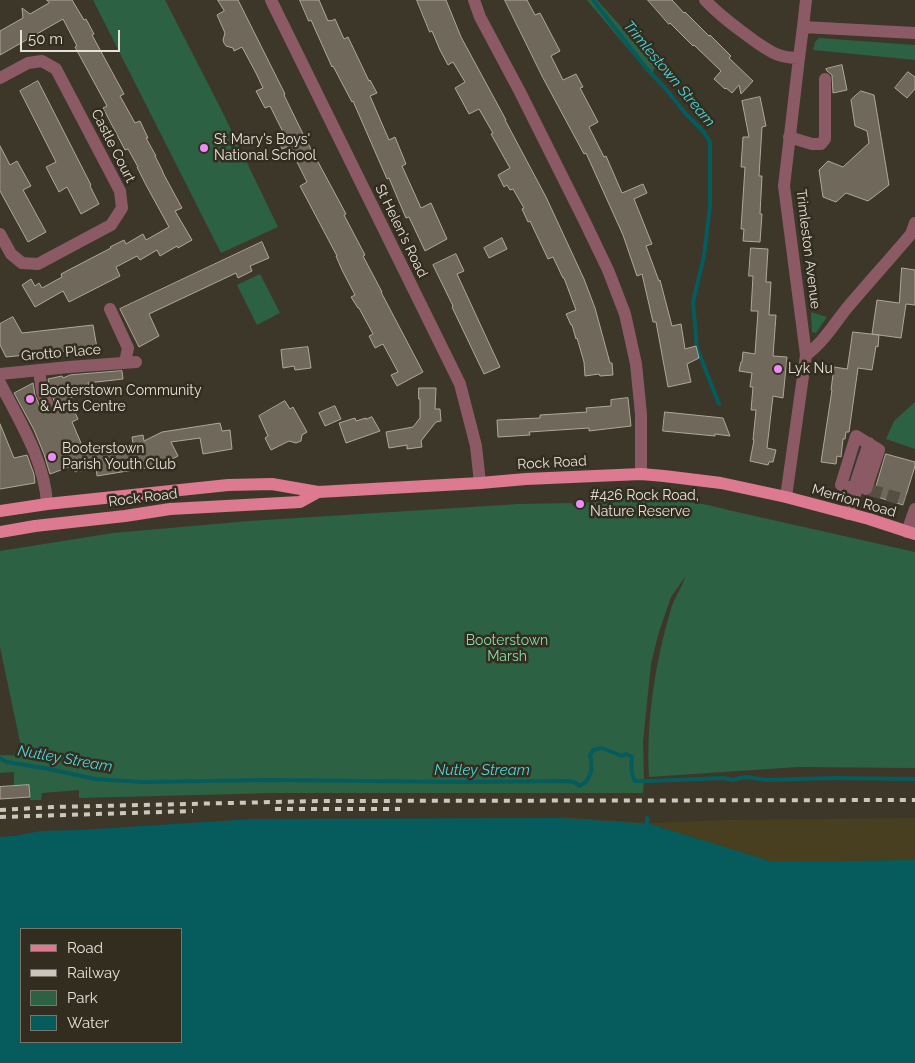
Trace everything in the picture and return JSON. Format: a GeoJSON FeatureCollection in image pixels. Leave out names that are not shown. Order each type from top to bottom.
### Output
{"type":"FeatureCollection","features":[{"type":"Feature","properties":{"kind":"main road","name":"Rock Road"},"geometry":{"type":"LineString","coordinates":[[0,511],[47,504],[228,485],[272,484],[318,492],[568,476],[640,474],[721,483],[786,497]]}},
{"type":"Feature","properties":{"kind":"main road","name":"Rock Road"},"geometry":{"type":"LineString","coordinates":[[0,532],[170,509],[300,502],[318,492]]}},
{"type":"Feature","properties":{"kind":"main road","name":"Merrion Road"},"geometry":{"type":"LineString","coordinates":[[786,497],[869,519],[911,533]]}},
{"type":"Feature","properties":{"kind":"street","name":"St Helen's Road"},"geometry":{"type":"LineString","coordinates":[[271,0],[460,384],[476,446],[480,482]]}},
{"type":"Feature","properties":{"kind":"street"},"geometry":{"type":"LineString","coordinates":[[474,0],[480,17],[584,220],[608,270],[625,314],[636,364],[641,414],[640,474]]}},
{"type":"Feature","properties":{"kind":"street"},"geometry":{"type":"LineString","coordinates":[[705,0],[713,9],[764,48],[788,58],[799,58]]}},
{"type":"Feature","properties":{"kind":"street","name":"Trimleston Avenue"},"geometry":{"type":"LineString","coordinates":[[786,497],[806,355],[784,186],[806,0]]}},
{"type":"Feature","properties":{"kind":"street"},"geometry":{"type":"LineString","coordinates":[[803,27],[915,33]]}},
{"type":"Feature","properties":{"kind":"street","name":"Castle Court"},"geometry":{"type":"LineString","coordinates":[[0,78],[28,63],[42,61],[56,69],[120,191],[122,208],[111,225],[38,264],[22,262],[11,254],[0,234]]}},
{"type":"Feature","properties":{"kind":"street"},"geometry":{"type":"LineString","coordinates":[[789,137],[812,144],[821,144],[825,139],[825,79]]}},
{"type":"Feature","properties":{"kind":"street","name":"Trimleston Avenue"},"geometry":{"type":"LineString","coordinates":[[806,355],[814,349],[911,234],[915,223]]}},
{"type":"Feature","properties":{"kind":"street","name":"Grotto Place"},"geometry":{"type":"LineString","coordinates":[[0,374],[130,362],[128,348],[110,309]]}},
{"type":"Feature","properties":{"kind":"street"},"geometry":{"type":"LineString","coordinates":[[39,370],[42,392],[47,403]]}},
{"type":"Feature","properties":{"kind":"street"},"geometry":{"type":"LineString","coordinates":[[0,383],[36,455],[47,493],[47,504]]}},
{"type":"Feature","properties":{"kind":"street"},"geometry":{"type":"LineString","coordinates":[[848,514],[863,488],[879,450],[856,436],[841,485],[863,488]]}},
{"type":"Feature","properties":{"kind":"street"},"geometry":{"type":"LineString","coordinates":[[911,533],[915,508]]}},
{"type":"Feature","properties":{"kind":"green space"},"geometry":{"type":"Polygon","coordinates":[[[93,0],[165,0],[221,109],[278,227],[221,253],[93,0]]]}},
{"type":"Feature","properties":{"kind":"green space"},"geometry":{"type":"Polygon","coordinates":[[[587,0],[597,0],[656,65],[651,76],[587,0]]]}},
{"type":"Feature","properties":{"kind":"green space"},"geometry":{"type":"Polygon","coordinates":[[[819,38],[915,45],[915,60],[813,50],[815,42],[819,38]]]}},
{"type":"Feature","properties":{"kind":"green space"},"geometry":{"type":"Polygon","coordinates":[[[260,274],[280,313],[257,325],[237,285],[260,274]]]}},
{"type":"Feature","properties":{"kind":"green space"},"geometry":{"type":"Polygon","coordinates":[[[811,312],[827,317],[816,333],[812,332],[811,312]]]}},
{"type":"Feature","properties":{"kind":"green space"},"geometry":{"type":"Polygon","coordinates":[[[915,402],[915,449],[886,439],[894,421],[915,402]]]}},
{"type":"Feature","properties":{"kind":"green space","name":"Booterstown Marsh"},"geometry":{"type":"Polygon","coordinates":[[[627,498],[704,504],[915,552],[915,768],[798,767],[649,777],[650,713],[656,671],[671,609],[685,577],[671,597],[658,635],[651,664],[643,742],[643,793],[276,793],[79,798],[79,790],[42,793],[41,800],[30,800],[29,786],[14,786],[14,772],[0,773],[0,755],[23,756],[0,647],[0,551],[113,533],[249,521],[519,504],[572,503],[573,506],[586,506],[586,503],[627,498]]]}},
{"type":"Feature","properties":{"kind":"sand"},"geometry":{"type":"Polygon","coordinates":[[[560,817],[649,823],[726,820],[915,818],[915,982],[604,837],[560,817]]]}},
{"type":"Feature","properties":{"kind":"water"},"geometry":{"type":"Polygon","coordinates":[[[561,818],[650,824],[773,862],[915,860],[915,1063],[0,1063],[0,837],[41,831],[252,819],[561,818]]]}},
{"type":"Feature","properties":{"kind":"building"},"geometry":{"type":"Polygon","coordinates":[[[47,0],[72,0],[84,20],[86,19],[94,34],[92,35],[124,94],[120,96],[135,123],[140,121],[148,138],[146,138],[182,208],[175,211],[192,240],[160,256],[157,250],[140,260],[137,256],[116,267],[120,276],[69,302],[63,291],[35,307],[22,285],[31,279],[35,286],[39,283],[42,288],[62,277],[61,274],[124,240],[126,244],[143,234],[146,240],[169,227],[138,167],[128,149],[125,150],[103,108],[107,106],[75,47],[77,46],[63,19],[0,55],[0,31],[23,18],[22,8],[30,14],[49,3],[47,0]]]}},
{"type":"Feature","properties":{"kind":"building"},"geometry":{"type":"Polygon","coordinates":[[[218,0],[238,0],[303,134],[346,214],[344,215],[365,255],[363,256],[423,372],[397,386],[391,375],[398,372],[383,344],[375,348],[369,336],[373,334],[351,297],[355,295],[337,256],[300,186],[307,182],[289,146],[282,149],[278,140],[285,136],[270,106],[265,108],[256,91],[263,88],[256,73],[242,47],[234,51],[233,48],[226,46],[224,43],[225,33],[217,15],[224,11],[218,0]]]}},
{"type":"Feature","properties":{"kind":"building"},"geometry":{"type":"Polygon","coordinates":[[[300,0],[319,0],[328,21],[335,19],[344,39],[348,37],[369,81],[377,93],[370,96],[389,140],[395,137],[406,164],[402,166],[421,208],[431,203],[447,239],[425,251],[409,217],[406,218],[389,178],[387,179],[353,101],[332,67],[300,0]]]}},
{"type":"Feature","properties":{"kind":"building"},"geometry":{"type":"Polygon","coordinates":[[[417,0],[446,0],[461,37],[546,197],[584,279],[595,308],[610,363],[612,363],[613,375],[585,376],[584,362],[577,338],[566,314],[576,310],[564,278],[553,257],[548,259],[513,189],[510,190],[507,185],[504,187],[498,175],[510,168],[479,109],[469,114],[455,88],[465,82],[453,62],[448,65],[432,31],[430,32],[417,0]]]}},
{"type":"Feature","properties":{"kind":"building"},"geometry":{"type":"Polygon","coordinates":[[[505,0],[527,0],[535,15],[540,13],[560,51],[551,56],[563,80],[576,74],[583,87],[580,88],[598,122],[589,127],[604,157],[606,156],[622,193],[643,184],[647,193],[634,199],[652,244],[646,246],[660,280],[672,326],[681,324],[685,349],[696,346],[699,358],[687,364],[691,382],[668,387],[656,322],[653,322],[642,274],[637,276],[623,235],[586,153],[584,154],[543,78],[505,0]]]}},
{"type":"Feature","properties":{"kind":"building"},"geometry":{"type":"Polygon","coordinates":[[[648,0],[672,0],[731,56],[729,58],[753,81],[741,94],[739,85],[732,93],[725,89],[714,79],[721,71],[669,24],[648,0]]]}},
{"type":"Feature","properties":{"kind":"building"},"geometry":{"type":"Polygon","coordinates":[[[842,65],[847,90],[833,93],[832,75],[826,69],[842,65]]]}},
{"type":"Feature","properties":{"kind":"building"},"geometry":{"type":"Polygon","coordinates":[[[908,72],[915,77],[915,89],[907,98],[895,88],[908,72]]]}},
{"type":"Feature","properties":{"kind":"building"},"geometry":{"type":"Polygon","coordinates":[[[38,81],[99,204],[81,214],[67,187],[59,192],[46,167],[56,162],[20,91],[38,81]]]}},
{"type":"Feature","properties":{"kind":"building"},"geometry":{"type":"Polygon","coordinates":[[[861,91],[874,95],[889,185],[868,201],[846,193],[836,202],[823,197],[819,170],[828,161],[843,167],[869,143],[867,131],[855,126],[851,100],[861,91]]]}},
{"type":"Feature","properties":{"kind":"building"},"geometry":{"type":"Polygon","coordinates":[[[760,97],[766,126],[762,127],[759,176],[762,176],[760,242],[743,241],[744,229],[741,229],[745,167],[741,167],[743,137],[749,137],[742,101],[760,97]]]}},
{"type":"Feature","properties":{"kind":"building"},"geometry":{"type":"Polygon","coordinates":[[[0,146],[10,165],[17,161],[31,186],[23,190],[46,232],[28,242],[0,191],[0,146]]]}},
{"type":"Feature","properties":{"kind":"building"},"geometry":{"type":"Polygon","coordinates":[[[502,238],[507,249],[489,258],[484,248],[502,238]]]}},
{"type":"Feature","properties":{"kind":"building"},"geometry":{"type":"Polygon","coordinates":[[[262,242],[269,258],[250,266],[252,271],[238,278],[236,273],[149,314],[159,336],[139,347],[120,309],[262,242]]]}},
{"type":"Feature","properties":{"kind":"building"},"geometry":{"type":"Polygon","coordinates":[[[751,248],[768,249],[766,282],[771,282],[769,315],[776,315],[773,356],[787,357],[783,398],[773,396],[767,448],[776,450],[773,462],[769,462],[768,465],[750,461],[754,440],[756,410],[751,410],[753,387],[750,387],[752,373],[739,371],[743,352],[755,354],[758,311],[751,311],[753,276],[749,276],[751,248]]]}},
{"type":"Feature","properties":{"kind":"building"},"geometry":{"type":"Polygon","coordinates":[[[456,254],[464,271],[457,274],[500,367],[484,374],[433,265],[456,254]]]}},
{"type":"Feature","properties":{"kind":"building"},"geometry":{"type":"Polygon","coordinates":[[[902,268],[915,270],[915,305],[906,304],[901,338],[872,334],[877,300],[899,303],[902,268]]]}},
{"type":"Feature","properties":{"kind":"building"},"geometry":{"type":"Polygon","coordinates":[[[13,317],[22,333],[93,325],[97,348],[6,357],[0,345],[0,324],[13,317]]]}},
{"type":"Feature","properties":{"kind":"building"},"geometry":{"type":"Polygon","coordinates":[[[853,332],[879,335],[878,347],[876,346],[872,370],[858,368],[849,432],[846,432],[845,439],[843,439],[841,457],[837,456],[836,464],[821,462],[834,367],[847,369],[853,332]]]}},
{"type":"Feature","properties":{"kind":"building"},"geometry":{"type":"Polygon","coordinates":[[[308,347],[311,368],[295,370],[294,366],[283,368],[281,350],[308,347]]]}},
{"type":"Feature","properties":{"kind":"building"},"geometry":{"type":"Polygon","coordinates":[[[122,371],[123,379],[88,383],[90,389],[70,398],[78,419],[72,422],[84,450],[133,444],[132,437],[143,435],[144,441],[162,432],[220,423],[222,431],[230,430],[232,449],[203,454],[200,438],[171,442],[178,456],[158,466],[97,476],[96,466],[85,471],[75,472],[72,466],[50,474],[34,430],[14,393],[33,383],[35,395],[40,406],[43,410],[50,411],[55,403],[48,379],[62,376],[63,378],[70,375],[122,371]]]}},
{"type":"Feature","properties":{"kind":"building"},"geometry":{"type":"Polygon","coordinates":[[[419,388],[436,388],[435,409],[440,409],[441,421],[436,422],[421,441],[422,447],[407,449],[407,445],[389,448],[386,432],[413,427],[420,418],[419,388]]]}},
{"type":"Feature","properties":{"kind":"building"},"geometry":{"type":"Polygon","coordinates":[[[628,398],[631,426],[589,431],[589,428],[529,432],[530,435],[498,437],[497,420],[540,418],[540,415],[587,412],[586,408],[611,406],[611,400],[628,398]]]}},
{"type":"Feature","properties":{"kind":"building"},"geometry":{"type":"Polygon","coordinates":[[[285,401],[290,409],[293,407],[307,432],[302,435],[301,441],[296,443],[289,441],[271,450],[265,438],[268,436],[259,416],[285,401]]]}},
{"type":"Feature","properties":{"kind":"building"},"geometry":{"type":"Polygon","coordinates":[[[335,406],[341,419],[325,426],[319,413],[335,406]]]}},
{"type":"Feature","properties":{"kind":"building"},"geometry":{"type":"Polygon","coordinates":[[[665,412],[723,418],[730,436],[663,431],[665,412]]]}},
{"type":"Feature","properties":{"kind":"building"},"geometry":{"type":"Polygon","coordinates":[[[372,417],[380,431],[346,443],[339,423],[355,418],[356,421],[372,417]]]}},
{"type":"Feature","properties":{"kind":"building"},"geometry":{"type":"Polygon","coordinates":[[[0,424],[14,458],[27,455],[34,474],[35,483],[0,489],[0,424]]]}},
{"type":"Feature","properties":{"kind":"building"},"geometry":{"type":"Polygon","coordinates":[[[886,454],[915,462],[903,505],[871,495],[874,492],[886,454]]]}},
{"type":"Feature","properties":{"kind":"building"},"geometry":{"type":"Polygon","coordinates":[[[29,785],[30,797],[0,799],[0,787],[29,785]]]}},
{"type":"Feature","properties":{"kind":"waterway","name":"Trimlestown Stream"},"geometry":{"type":"LineString","coordinates":[[593,0],[646,68],[703,131],[710,142],[710,206],[704,256],[693,302],[697,348],[719,404]]}},
{"type":"Feature","properties":{"kind":"waterway","name":"Nutley Stream"},"geometry":{"type":"LineString","coordinates":[[0,758],[7,762],[95,779],[143,782],[269,780],[568,781],[579,786],[587,781],[589,777],[591,769],[590,755],[593,750],[602,748],[622,756],[626,754],[632,757],[635,781],[723,778],[733,780],[746,777],[766,780],[835,778],[915,779]]}},
{"type":"Feature","properties":{"kind":"waterway"},"geometry":{"type":"LineString","coordinates":[[647,818],[648,828]]}},
{"type":"Feature","properties":{"kind":"tunnel"},"geometry":{"type":"LineString","coordinates":[[870,490],[905,500]]}},
{"type":"Feature","properties":{"kind":"railway"},"geometry":{"type":"LineString","coordinates":[[0,810],[319,801],[915,800]]}},
{"type":"Feature","properties":{"kind":"railway"},"geometry":{"type":"LineString","coordinates":[[275,809],[400,809]]}},
{"type":"Feature","properties":{"kind":"railway"},"geometry":{"type":"LineString","coordinates":[[0,817],[193,811]]}},
{"type":"Feature","properties":{"kind":"place","name":"St Mary's Boys' National School"},"geometry":{"type":"Point","coordinates":[204,148]}},
{"type":"Feature","properties":{"kind":"place","name":"Lyk Nu"},"geometry":{"type":"Point","coordinates":[778,369]}},
{"type":"Feature","properties":{"kind":"place","name":"Booterstown Community & Arts Centre"},"geometry":{"type":"Point","coordinates":[30,399]}},
{"type":"Feature","properties":{"kind":"place","name":"Booterstown Parish Youth Club"},"geometry":{"type":"Point","coordinates":[52,457]}},
{"type":"Feature","properties":{"kind":"place","name":"#426 Rock Road, Nature Reserve"},"geometry":{"type":"Point","coordinates":[580,504]}}]}
